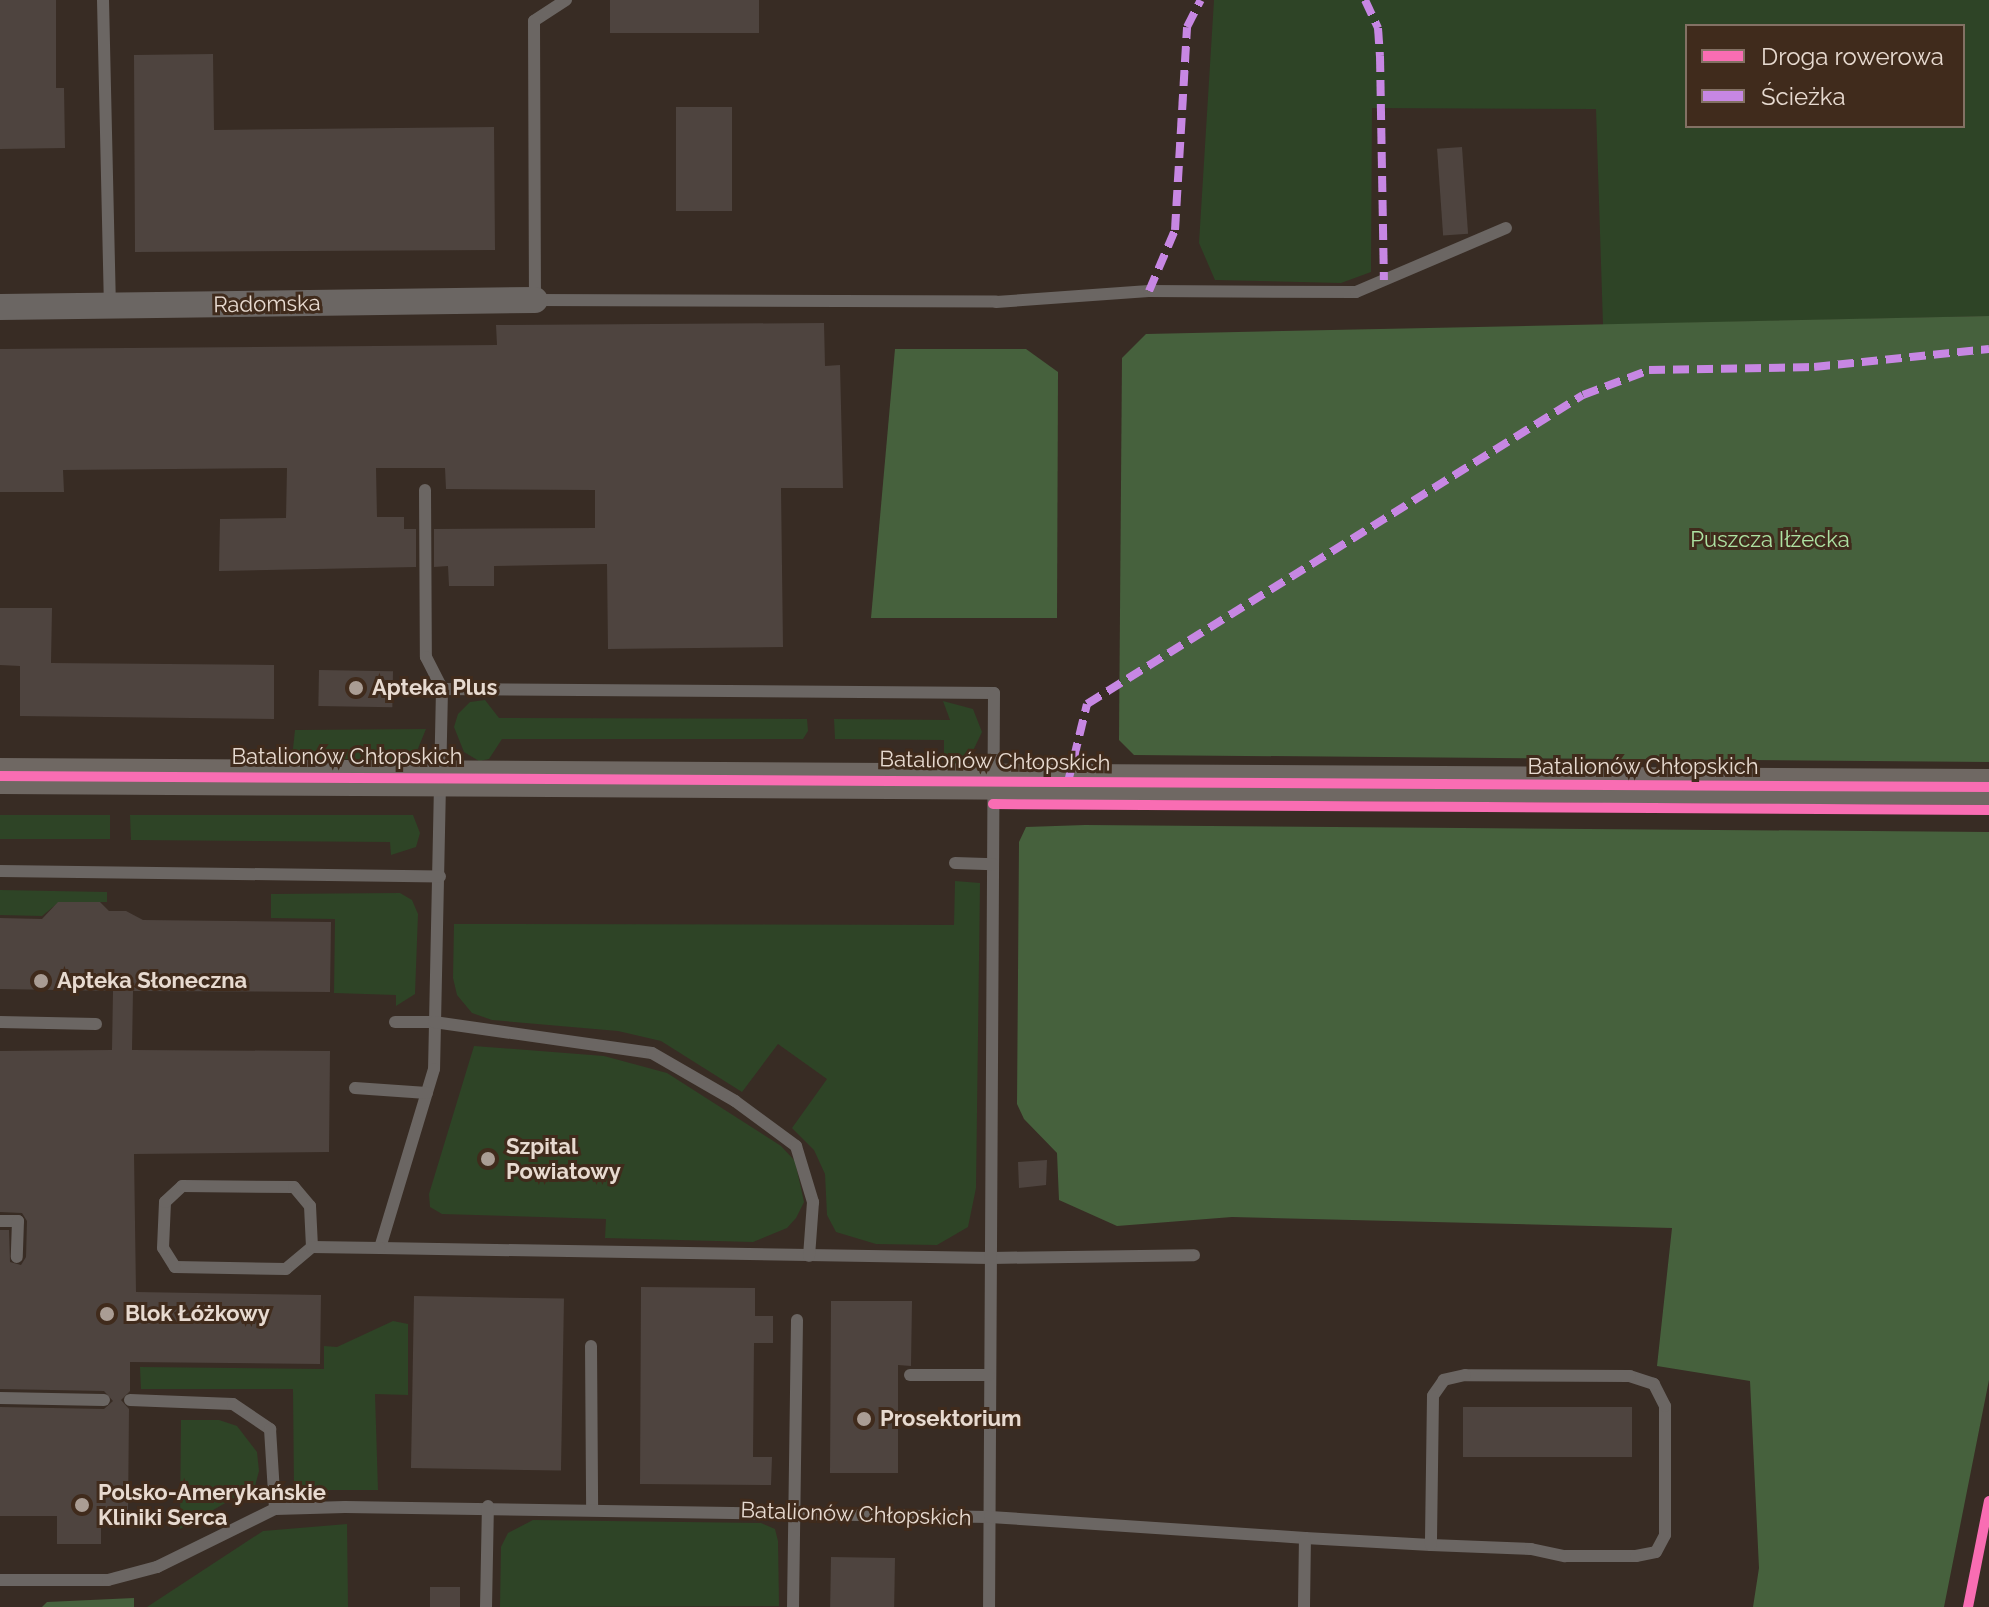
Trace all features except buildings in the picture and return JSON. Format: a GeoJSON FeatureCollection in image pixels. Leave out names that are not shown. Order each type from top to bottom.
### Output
{"type":"FeatureCollection","features":[{"type":"Feature","properties":{"kind":"street","name":"Radomska"},"geometry":{"type":"LineString","coordinates":[[0,307],[535,300]]}},
{"type":"Feature","properties":{"kind":"street","name":"Batalionów Chłopskich"},"geometry":{"type":"LineString","coordinates":[[0,776],[1989,787]]}},
{"type":"Feature","properties":{"kind":"lane"},"geometry":{"type":"LineString","coordinates":[[103,0],[110,306]]}},
{"type":"Feature","properties":{"kind":"lane"},"geometry":{"type":"LineString","coordinates":[[566,0],[534,21],[535,300],[996,302],[1149,291],[1356,292],[1506,228]]}},
{"type":"Feature","properties":{"kind":"lane"},"geometry":{"type":"LineString","coordinates":[[380,1248],[434,1069],[442,689],[426,657],[425,490]]}},
{"type":"Feature","properties":{"kind":"lane"},"geometry":{"type":"LineString","coordinates":[[442,689],[994,693],[994,781]]}},
{"type":"Feature","properties":{"kind":"lane","name":"Batalionów Chłopskich"},"geometry":{"type":"LineString","coordinates":[[0,1580],[108,1580],[157,1567],[275,1509],[488,1506],[990,1517],[994,781]]}},
{"type":"Feature","properties":{"kind":"lane"},"geometry":{"type":"LineString","coordinates":[[955,863],[993,864]]}},
{"type":"Feature","properties":{"kind":"lane"},"geometry":{"type":"LineString","coordinates":[[0,871],[440,876]]}},
{"type":"Feature","properties":{"kind":"lane"},"geometry":{"type":"LineString","coordinates":[[0,1022],[96,1024]]}},
{"type":"Feature","properties":{"kind":"lane"},"geometry":{"type":"LineString","coordinates":[[395,1022],[434,1022],[652,1053],[763,1113],[796,1146],[808,1171],[813,1202],[809,1256]]}},
{"type":"Feature","properties":{"kind":"lane"},"geometry":{"type":"LineString","coordinates":[[355,1088],[427,1093]]}},
{"type":"Feature","properties":{"kind":"lane"},"geometry":{"type":"LineString","coordinates":[[312,1247],[310,1206],[294,1187],[182,1186],[165,1202],[163,1248],[175,1267],[286,1269],[312,1247],[991,1258],[1194,1255]]}},
{"type":"Feature","properties":{"kind":"lane"},"geometry":{"type":"LineString","coordinates":[[0,1221],[18,1221],[17,1257]]}},
{"type":"Feature","properties":{"kind":"lane"},"geometry":{"type":"LineString","coordinates":[[793,1607],[797,1320]]}},
{"type":"Feature","properties":{"kind":"lane"},"geometry":{"type":"LineString","coordinates":[[591,1346],[592,1508]]}},
{"type":"Feature","properties":{"kind":"lane"},"geometry":{"type":"LineString","coordinates":[[910,1375],[989,1375]]}},
{"type":"Feature","properties":{"kind":"lane"},"geometry":{"type":"LineString","coordinates":[[989,1607],[990,1517],[1305,1538],[1431,1545],[1531,1549],[1565,1556],[1656,1552],[1665,1535],[1665,1406],[1654,1384],[1630,1376],[1465,1375],[1444,1380],[1433,1396],[1431,1545]]}},
{"type":"Feature","properties":{"kind":"lane"},"geometry":{"type":"LineString","coordinates":[[0,1398],[104,1400]]}},
{"type":"Feature","properties":{"kind":"lane"},"geometry":{"type":"LineString","coordinates":[[130,1400],[233,1404],[270,1429],[275,1509]]}},
{"type":"Feature","properties":{"kind":"lane"},"geometry":{"type":"LineString","coordinates":[[486,1607],[488,1506]]}},
{"type":"Feature","properties":{"kind":"lane"},"geometry":{"type":"LineString","coordinates":[[1304,1607],[1305,1538]]}},
{"type":"Feature","properties":{"kind":"green space"},"geometry":{"type":"Polygon","coordinates":[[[1214,0],[1989,0],[1989,316],[1603,325],[1596,109],[1372,108],[1371,272],[1341,283],[1215,280],[1199,243],[1214,0]]]}},
{"type":"Feature","properties":{"kind":"green space","name":"Puszcza Iłżecka"},"geometry":{"type":"Polygon","coordinates":[[[1989,316],[1989,762],[1134,755],[1119,740],[1122,358],[1146,334],[1989,316]]]}},
{"type":"Feature","properties":{"kind":"green space"},"geometry":{"type":"Polygon","coordinates":[[[895,349],[1026,349],[1058,372],[1057,618],[871,618],[895,349]]]}},
{"type":"Feature","properties":{"kind":"green space"},"geometry":{"type":"Polygon","coordinates":[[[485,700],[499,718],[807,719],[808,731],[803,739],[502,739],[489,759],[479,761],[464,752],[454,727],[458,714],[470,702],[485,700]]]}},
{"type":"Feature","properties":{"kind":"green space"},"geometry":{"type":"Polygon","coordinates":[[[943,701],[973,709],[982,732],[969,759],[944,769],[944,740],[835,739],[834,719],[950,720],[943,701]]]}},
{"type":"Feature","properties":{"kind":"green space"},"geometry":{"type":"Polygon","coordinates":[[[426,729],[417,751],[399,760],[292,758],[295,730],[426,729]]]}},
{"type":"Feature","properties":{"kind":"green space"},"geometry":{"type":"Polygon","coordinates":[[[0,815],[110,815],[110,839],[0,839],[0,815]]]}},
{"type":"Feature","properties":{"kind":"green space"},"geometry":{"type":"Polygon","coordinates":[[[130,815],[413,815],[420,833],[416,847],[391,855],[390,842],[131,840],[130,815]]]}},
{"type":"Feature","properties":{"kind":"green space"},"geometry":{"type":"Polygon","coordinates":[[[1026,827],[1989,832],[1989,1380],[1944,1607],[1753,1607],[1759,1568],[1750,1381],[1657,1366],[1672,1228],[1232,1217],[1117,1226],[1059,1200],[1057,1153],[1024,1119],[1017,1104],[1019,842],[1026,827]]]}},
{"type":"Feature","properties":{"kind":"green space"},"geometry":{"type":"Polygon","coordinates":[[[955,881],[980,883],[976,1188],[968,1227],[937,1245],[876,1244],[836,1232],[827,1215],[825,1174],[814,1150],[792,1128],[827,1079],[778,1044],[742,1092],[661,1041],[618,1031],[492,1020],[472,1013],[457,995],[453,978],[454,924],[954,925],[955,881]]]}},
{"type":"Feature","properties":{"kind":"green space"},"geometry":{"type":"Polygon","coordinates":[[[0,890],[107,892],[107,902],[59,902],[42,916],[0,915],[0,890]]]}},
{"type":"Feature","properties":{"kind":"green space"},"geometry":{"type":"Polygon","coordinates":[[[400,893],[412,900],[418,914],[415,994],[396,1006],[396,995],[334,993],[335,919],[271,918],[271,894],[400,893]]]}},
{"type":"Feature","properties":{"kind":"green space"},"geometry":{"type":"Polygon","coordinates":[[[474,1046],[604,1056],[667,1073],[781,1146],[795,1161],[804,1202],[796,1218],[787,1228],[753,1242],[605,1238],[606,1219],[442,1214],[430,1207],[429,1194],[474,1046]]]}},
{"type":"Feature","properties":{"kind":"green space"},"geometry":{"type":"Polygon","coordinates":[[[393,1321],[408,1324],[408,1395],[375,1394],[378,1490],[294,1490],[293,1389],[141,1389],[140,1367],[324,1369],[324,1346],[337,1347],[393,1321]]]}},
{"type":"Feature","properties":{"kind":"green space"},"geometry":{"type":"Polygon","coordinates":[[[181,1420],[219,1420],[237,1426],[257,1452],[259,1471],[255,1486],[180,1529],[181,1420]]]}},
{"type":"Feature","properties":{"kind":"green space"},"geometry":{"type":"Polygon","coordinates":[[[533,1520],[761,1523],[775,1529],[778,1541],[779,1606],[500,1607],[501,1547],[508,1533],[533,1520]]]}},
{"type":"Feature","properties":{"kind":"green space"},"geometry":{"type":"Polygon","coordinates":[[[347,1524],[348,1607],[147,1607],[263,1531],[347,1524]]]}},
{"type":"Feature","properties":{"kind":"green space"},"geometry":{"type":"Polygon","coordinates":[[[134,1598],[134,1607],[42,1607],[47,1602],[134,1598]]]}},
{"type":"Feature","properties":{"kind":"marked path"},"geometry":{"type":"LineString","coordinates":[[1149,291],[1175,230],[1187,27],[1201,0]]}},
{"type":"Feature","properties":{"kind":"marked path"},"geometry":{"type":"LineString","coordinates":[[1365,0],[1378,28],[1380,56],[1384,280]]}},
{"type":"Feature","properties":{"kind":"marked path"},"geometry":{"type":"LineString","coordinates":[[1068,782],[1087,704],[1583,395],[1649,370],[1814,367],[1989,349]]}},
{"type":"Feature","properties":{"kind":"cycle path"},"geometry":{"type":"LineString","coordinates":[[0,776],[1989,787]]}},
{"type":"Feature","properties":{"kind":"cycle path"},"geometry":{"type":"LineString","coordinates":[[993,804],[1989,810]]}},
{"type":"Feature","properties":{"kind":"cycle path"},"geometry":{"type":"LineString","coordinates":[[1968,1607],[1989,1501]]}},
{"type":"Feature","properties":{"kind":"place","name":"Apteka Plus"},"geometry":{"type":"Point","coordinates":[356,688]}},
{"type":"Feature","properties":{"kind":"place","name":"Apteka Słoneczna"},"geometry":{"type":"Point","coordinates":[41,981]}},
{"type":"Feature","properties":{"kind":"place","name":"Szpital Powiatowy"},"geometry":{"type":"Point","coordinates":[488,1159]}},
{"type":"Feature","properties":{"kind":"place","name":"Blok Łóżkowy"},"geometry":{"type":"Point","coordinates":[107,1314]}},
{"type":"Feature","properties":{"kind":"place","name":"Prosektorium"},"geometry":{"type":"Point","coordinates":[864,1419]}},
{"type":"Feature","properties":{"kind":"place","name":"Polsko-Amerykańskie Kliniki Serca"},"geometry":{"type":"Point","coordinates":[82,1505]}}]}
